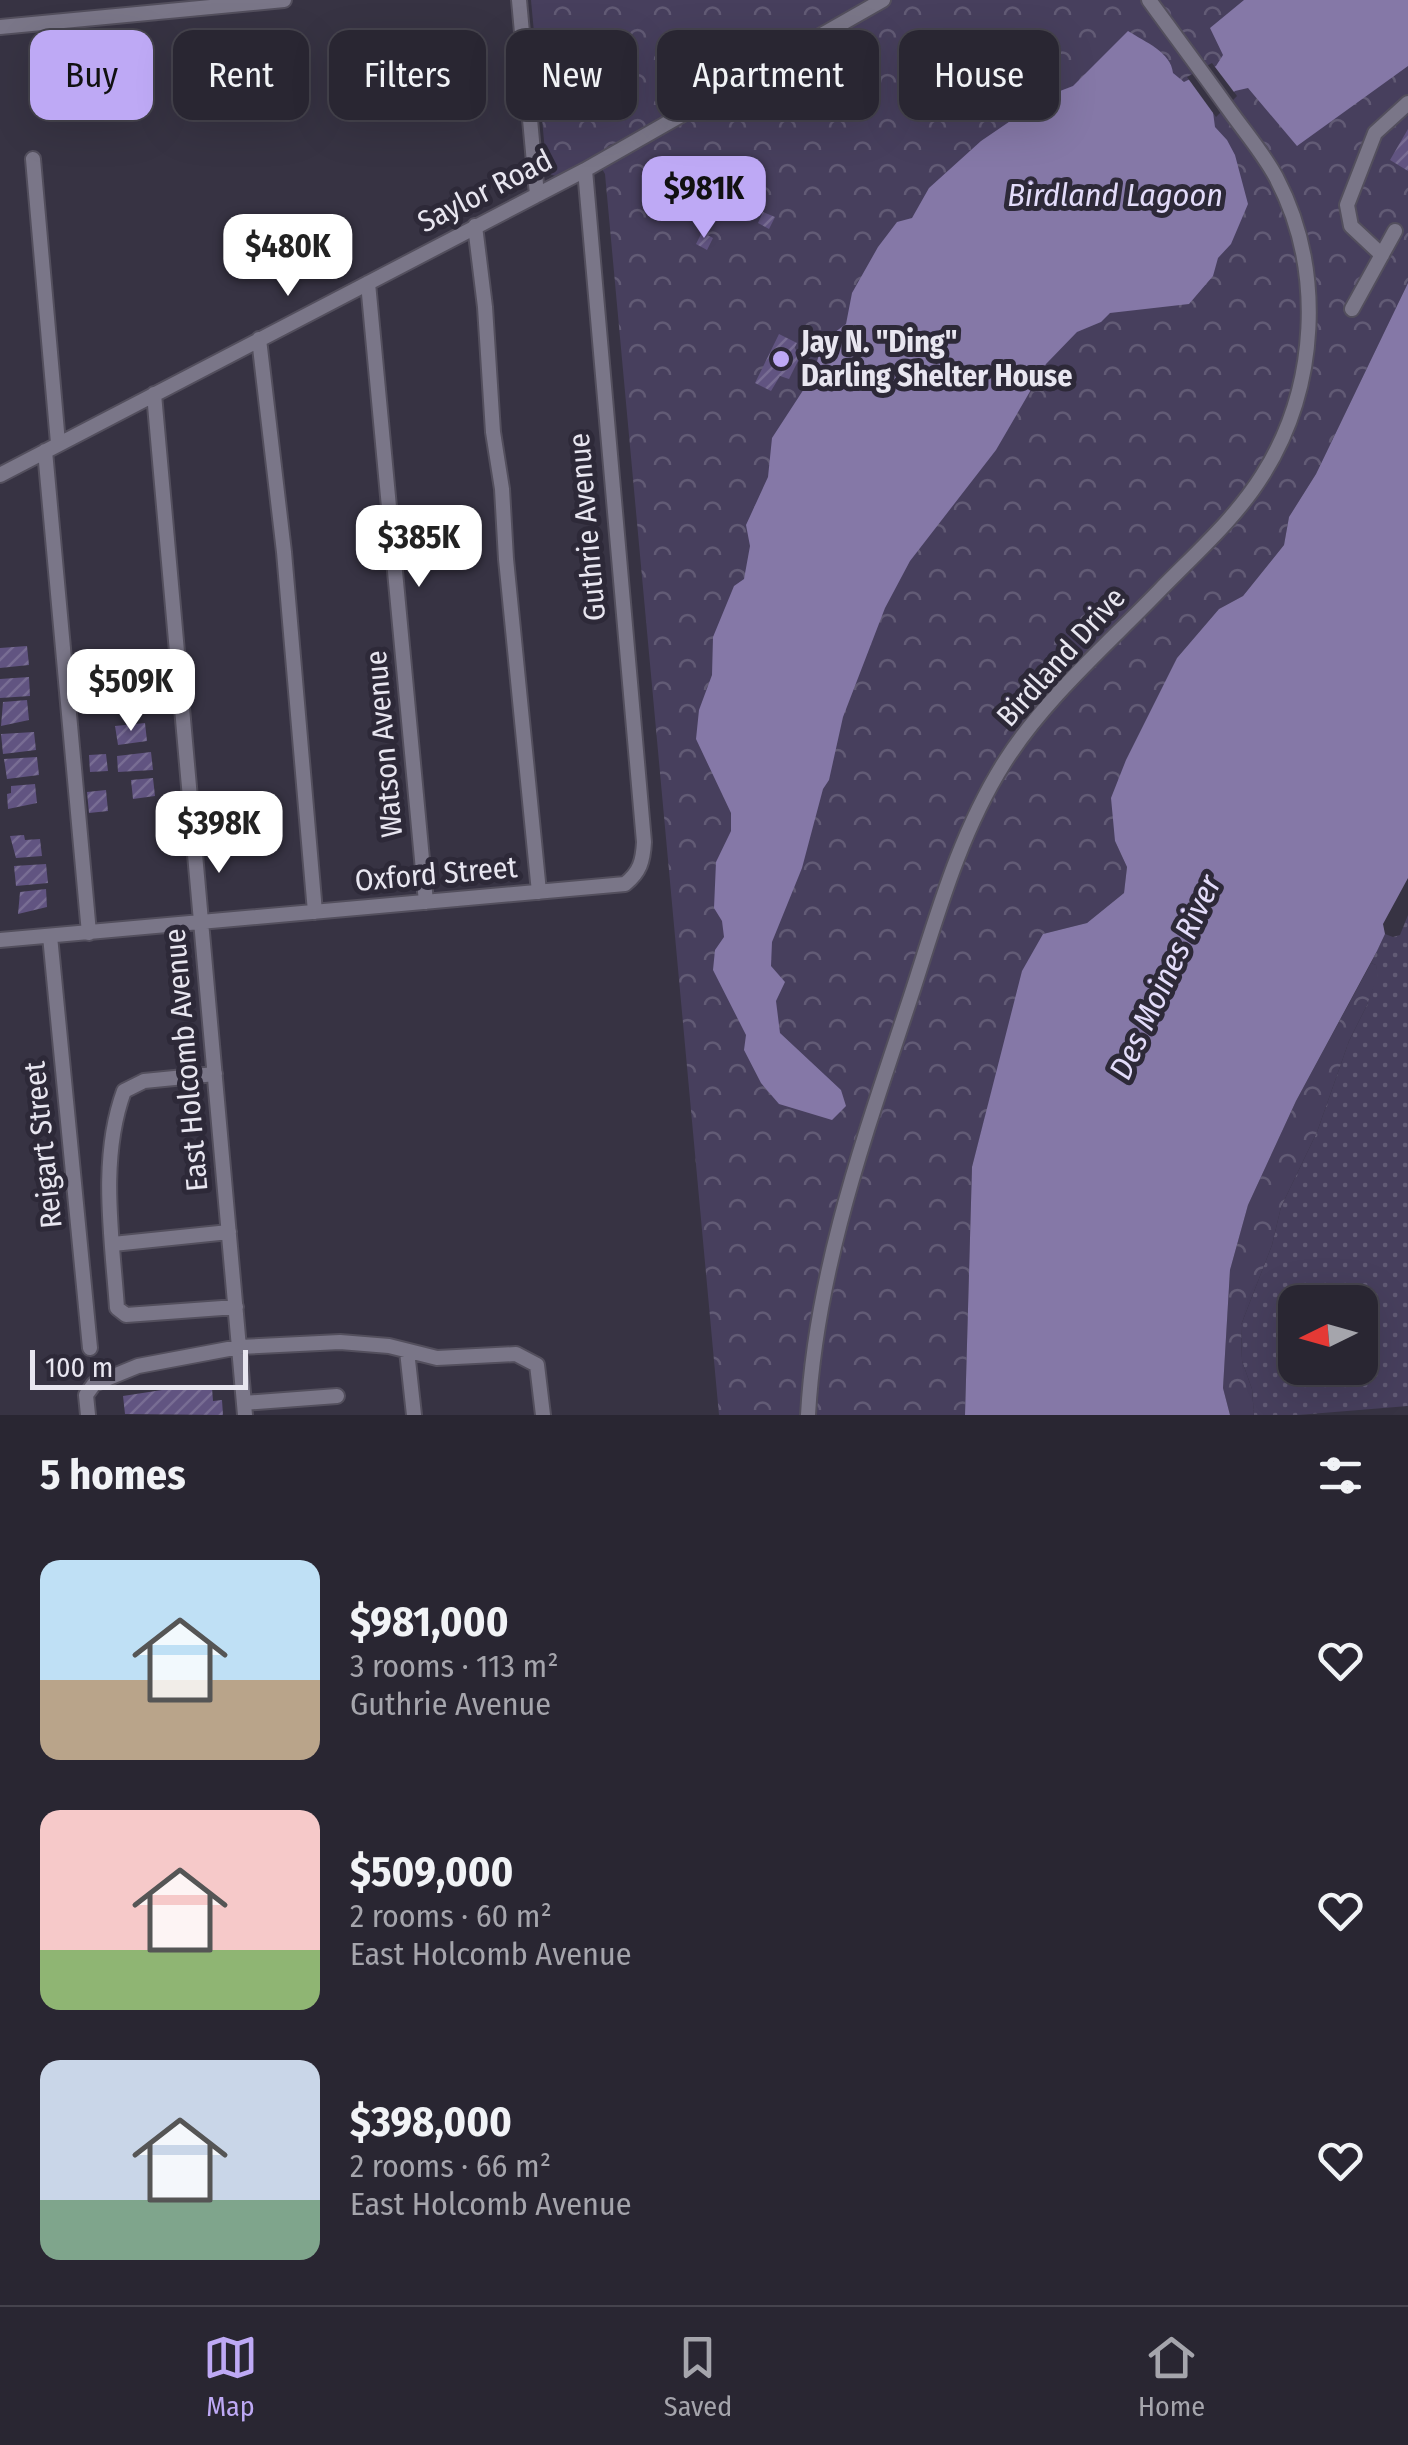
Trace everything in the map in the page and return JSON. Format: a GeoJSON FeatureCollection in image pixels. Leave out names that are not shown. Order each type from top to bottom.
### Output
{"type":"FeatureCollection","features":[{"type":"Feature","properties":{"kind":"street"},"geometry":{"type":"LineString","coordinates":[[0,27],[284,0]]}},
{"type":"Feature","properties":{"kind":"street"},"geometry":{"type":"LineString","coordinates":[[519,0],[537,195]]}},
{"type":"Feature","properties":{"kind":"street","name":"Saylor Road"},"geometry":{"type":"LineString","coordinates":[[0,475],[585,170],[883,0]]}},
{"type":"Feature","properties":{"kind":"street","name":"Birdland Drive"},"geometry":{"type":"LineString","coordinates":[[808,1415],[816,1332],[834,1239],[941,904],[970,826],[995,778],[1034,721],[1242,504],[1262,476],[1292,417],[1307,356],[1309,307],[1304,262],[1288,204],[1275,176],[1149,0]]}},
{"type":"Feature","properties":{"kind":"street"},"geometry":{"type":"LineString","coordinates":[[1382,254],[1352,226],[1348,204],[1375,133],[1408,103]]}},
{"type":"Feature","properties":{"kind":"street"},"geometry":{"type":"LineString","coordinates":[[33,159],[89,933]]}},
{"type":"Feature","properties":{"kind":"street","name":"Guthrie Avenue"},"geometry":{"type":"LineString","coordinates":[[585,170],[644,842],[643,861],[635,876]]}},
{"type":"Feature","properties":{"kind":"street"},"geometry":{"type":"LineString","coordinates":[[475,226],[486,307],[493,432],[502,489],[539,892]]}},
{"type":"Feature","properties":{"kind":"street"},"geometry":{"type":"LineString","coordinates":[[1352,310],[1394,232]]}},
{"type":"Feature","properties":{"kind":"street","name":"Watson Avenue"},"geometry":{"type":"LineString","coordinates":[[368,283],[426,902]]}},
{"type":"Feature","properties":{"kind":"street"},"geometry":{"type":"LineString","coordinates":[[260,339],[284,552],[315,912]]}},
{"type":"Feature","properties":{"kind":"street","name":"East Holcomb Avenue"},"geometry":{"type":"LineString","coordinates":[[154,394],[245,1409]]}},
{"type":"Feature","properties":{"kind":"street","name":"Oxford Street"},"geometry":{"type":"LineString","coordinates":[[0,940],[625,884],[635,876]]}},
{"type":"Feature","properties":{"kind":"street","name":"Reigart Street"},"geometry":{"type":"LineString","coordinates":[[50,936],[90,1348]]}},
{"type":"Feature","properties":{"kind":"street"},"geometry":{"type":"LineString","coordinates":[[214,1074],[144,1081],[124,1091],[116,1113],[110,1194],[117,1308],[121,1314],[236,1307]]}},
{"type":"Feature","properties":{"kind":"street"},"geometry":{"type":"LineString","coordinates":[[113,1244],[229,1232]]}},
{"type":"Feature","properties":{"kind":"street"},"geometry":{"type":"LineString","coordinates":[[88,1415],[86,1395],[94,1384],[138,1366],[340,1342],[436,1358],[516,1354],[536,1362],[543,1415]]}},
{"type":"Feature","properties":{"kind":"street"},"geometry":{"type":"LineString","coordinates":[[407,1351],[414,1415]]}},
{"type":"Feature","properties":{"kind":"street"},"geometry":{"type":"LineString","coordinates":[[245,1409],[337,1396]]}},
{"type":"Feature","properties":{"kind":"green space"},"geometry":{"type":"Polygon","coordinates":[[[531,0],[1408,0],[1408,283],[1316,474],[1289,517],[1284,545],[1243,596],[1219,609],[1177,658],[1156,705],[1115,841],[1127,867],[1124,893],[1087,923],[1043,934],[1002,1053],[972,1167],[965,1415],[719,1415],[605,174],[598,162],[558,177],[547,173],[542,120],[637,120],[637,30],[534,30],[531,0]]]}},
{"type":"Feature","properties":{"kind":"green space"},"geometry":{"type":"Polygon","coordinates":[[[1408,915],[1408,1406],[1254,1415],[1252,1389],[1242,1361],[1241,1325],[1272,1245],[1281,1207],[1317,1132],[1349,1041],[1367,1005],[1377,975],[1376,965],[1371,963],[1385,934],[1400,935],[1408,915]]]}},
{"type":"Feature","properties":{"kind":"green space"},"geometry":{"type":"Polygon","coordinates":[[[1371,963],[1376,965],[1378,975],[1349,1041],[1317,1132],[1281,1207],[1272,1245],[1241,1325],[1242,1361],[1252,1389],[1254,1415],[1230,1415],[1223,1388],[1230,1270],[1248,1205],[1296,1101],[1371,963]]]}},
{"type":"Feature","properties":{"kind":"water","name":"Birdland Lagoon"},"geometry":{"type":"Polygon","coordinates":[[[1244,0],[1408,0],[1408,66],[1297,146],[1248,88],[1235,91],[1213,112],[1215,127],[1235,155],[1248,204],[1231,244],[1218,258],[1213,276],[1189,304],[1110,313],[1101,322],[1077,332],[1046,364],[996,450],[910,561],[885,608],[843,717],[802,868],[772,942],[771,966],[785,982],[776,1001],[780,1033],[841,1090],[846,1106],[832,1120],[779,1104],[761,1083],[744,1050],[746,1035],[713,970],[715,950],[724,937],[722,921],[714,908],[716,862],[731,831],[731,813],[696,739],[699,710],[712,675],[713,637],[734,586],[744,579],[750,546],[746,525],[768,477],[772,438],[813,375],[823,341],[846,324],[852,293],[878,247],[897,222],[912,218],[929,188],[981,141],[1012,120],[1059,120],[1059,91],[1073,86],[1128,31],[1162,53],[1173,73],[1184,82],[1216,66],[1223,55],[1210,28],[1244,0]]]}},
{"type":"Feature","properties":{"kind":"water","name":"Des Moines River"},"geometry":{"type":"Polygon","coordinates":[[[1408,283],[1408,878],[1383,924],[1385,934],[1377,951],[1296,1101],[1248,1205],[1230,1270],[1223,1388],[1230,1415],[965,1415],[972,1167],[1022,971],[1043,934],[1087,923],[1124,893],[1127,867],[1115,841],[1111,798],[1126,760],[1177,658],[1219,609],[1243,596],[1284,545],[1289,517],[1316,474],[1408,283]]]}},
{"type":"Feature","properties":{"kind":"pier"},"geometry":{"type":"Polygon","coordinates":[[[1212,63],[1237,96],[1216,117],[1187,77],[1212,63]]]}},
{"type":"Feature","properties":{"kind":"building"},"geometry":{"type":"Polygon","coordinates":[[[1408,129],[1408,171],[1390,160],[1408,129]]]}},
{"type":"Feature","properties":{"kind":"building"},"geometry":{"type":"Polygon","coordinates":[[[763,212],[775,217],[769,229],[758,223],[763,212]]]}},
{"type":"Feature","properties":{"kind":"building"},"geometry":{"type":"Polygon","coordinates":[[[702,232],[713,238],[707,250],[696,244],[702,232]]]}},
{"type":"Feature","properties":{"kind":"building","name":"Jay N. \"Ding\" Darling Shelter House"},"geometry":{"type":"Polygon","coordinates":[[[779,334],[797,343],[794,349],[802,353],[789,379],[780,376],[771,391],[755,383],[779,334]]]}},
{"type":"Feature","properties":{"kind":"building"},"geometry":{"type":"Polygon","coordinates":[[[27,646],[29,665],[0,668],[0,648],[27,646]]]}},
{"type":"Feature","properties":{"kind":"building"},"geometry":{"type":"Polygon","coordinates":[[[29,677],[30,696],[0,698],[0,679],[29,677]]]}},
{"type":"Feature","properties":{"kind":"building"},"geometry":{"type":"Polygon","coordinates":[[[27,700],[29,720],[1,726],[3,702],[27,700]]]}},
{"type":"Feature","properties":{"kind":"building"},"geometry":{"type":"Polygon","coordinates":[[[145,723],[147,741],[118,745],[115,726],[145,723]]]}},
{"type":"Feature","properties":{"kind":"building"},"geometry":{"type":"Polygon","coordinates":[[[34,732],[36,750],[3,754],[1,734],[34,732]]]}},
{"type":"Feature","properties":{"kind":"building"},"geometry":{"type":"Polygon","coordinates":[[[151,752],[153,770],[118,772],[117,756],[151,752]]]}},
{"type":"Feature","properties":{"kind":"building"},"geometry":{"type":"Polygon","coordinates":[[[106,754],[108,771],[90,772],[89,755],[106,754]]]}},
{"type":"Feature","properties":{"kind":"building"},"geometry":{"type":"Polygon","coordinates":[[[37,757],[39,775],[7,779],[4,759],[37,757]]]}},
{"type":"Feature","properties":{"kind":"building"},"geometry":{"type":"Polygon","coordinates":[[[153,778],[155,796],[133,799],[131,780],[153,778]]]}},
{"type":"Feature","properties":{"kind":"building"},"geometry":{"type":"Polygon","coordinates":[[[35,784],[37,803],[8,809],[11,786],[35,784]]]}},
{"type":"Feature","properties":{"kind":"building"},"geometry":{"type":"Polygon","coordinates":[[[106,790],[108,811],[89,813],[87,792],[106,790]]]}},
{"type":"Feature","properties":{"kind":"building"},"geometry":{"type":"Polygon","coordinates":[[[24,835],[25,840],[40,839],[42,856],[16,858],[10,836],[24,835]]]}},
{"type":"Feature","properties":{"kind":"building"},"geometry":{"type":"Polygon","coordinates":[[[46,864],[48,883],[16,886],[14,866],[46,864]]]}},
{"type":"Feature","properties":{"kind":"building"},"geometry":{"type":"Polygon","coordinates":[[[46,889],[47,907],[18,914],[20,892],[46,889]]]}},
{"type":"Feature","properties":{"kind":"building"},"geometry":{"type":"Polygon","coordinates":[[[188,1386],[189,1390],[212,1388],[213,1401],[222,1400],[223,1415],[125,1414],[123,1396],[188,1386]]]}},
{"type":"Feature","properties":{"kind":"place","name":"Jay N. \"Ding\" Darling Shelter House"},"geometry":{"type":"Point","coordinates":[781,359]}}]}
